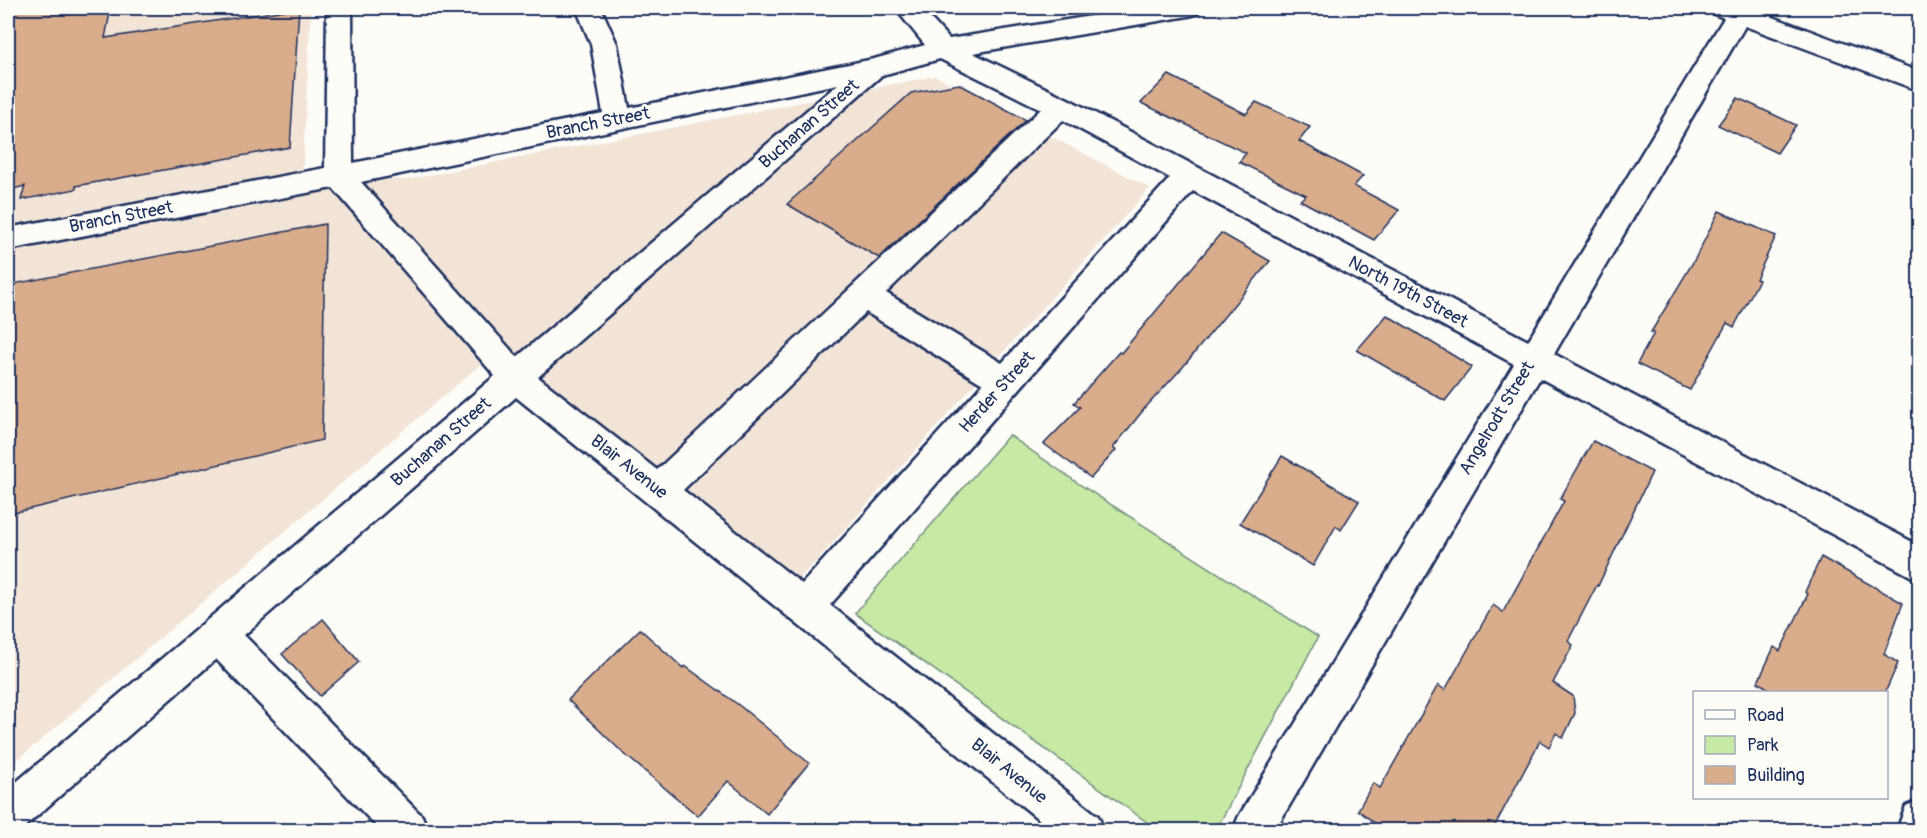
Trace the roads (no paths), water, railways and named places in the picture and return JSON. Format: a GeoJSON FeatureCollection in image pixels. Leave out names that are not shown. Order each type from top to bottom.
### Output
{"type":"FeatureCollection","features":[{"type":"Feature","properties":{"kind":"street"},"geometry":{"type":"LineString","coordinates":[[339,8],[339,176]]}},
{"type":"Feature","properties":{"kind":"street"},"geometry":{"type":"LineString","coordinates":[[588,8],[604,44],[618,119]]}},
{"type":"Feature","properties":{"kind":"street","name":"North 19th Street"},"geometry":{"type":"LineString","coordinates":[[907,8],[943,49],[1060,107],[1920,565]]}},
{"type":"Feature","properties":{"kind":"street","name":"Branch Street"},"geometry":{"type":"LineString","coordinates":[[8,239],[339,176],[874,68],[943,49],[1188,8]]}},
{"type":"Feature","properties":{"kind":"street"},"geometry":{"type":"LineString","coordinates":[[1735,10],[1920,82]]}},
{"type":"Feature","properties":{"kind":"street","name":"Angelrodt Street"},"geometry":{"type":"LineString","coordinates":[[1253,831],[1533,358],[1735,10]]}},
{"type":"Feature","properties":{"kind":"street","name":"Buchanan Street"},"geometry":{"type":"LineString","coordinates":[[8,815],[874,68]]}},
{"type":"Feature","properties":{"kind":"street"},"geometry":{"type":"LineString","coordinates":[[659,491],[1060,107]]}},
{"type":"Feature","properties":{"kind":"street","name":"Blair Avenue"},"geometry":{"type":"LineString","coordinates":[[339,176],[516,378],[1084,831]]}},
{"type":"Feature","properties":{"kind":"street","name":"Herder Street"},"geometry":{"type":"LineString","coordinates":[[806,607],[1189,176]]}},
{"type":"Feature","properties":{"kind":"street"},"geometry":{"type":"LineString","coordinates":[[864,295],[1006,381]]}},
{"type":"Feature","properties":{"kind":"street"},"geometry":{"type":"LineString","coordinates":[[217,634],[408,831]]}},
{"type":"Feature","properties":{"kind":"street"},"geometry":{"type":"LineString","coordinates":[[1917,831],[1920,820]]}}]}
